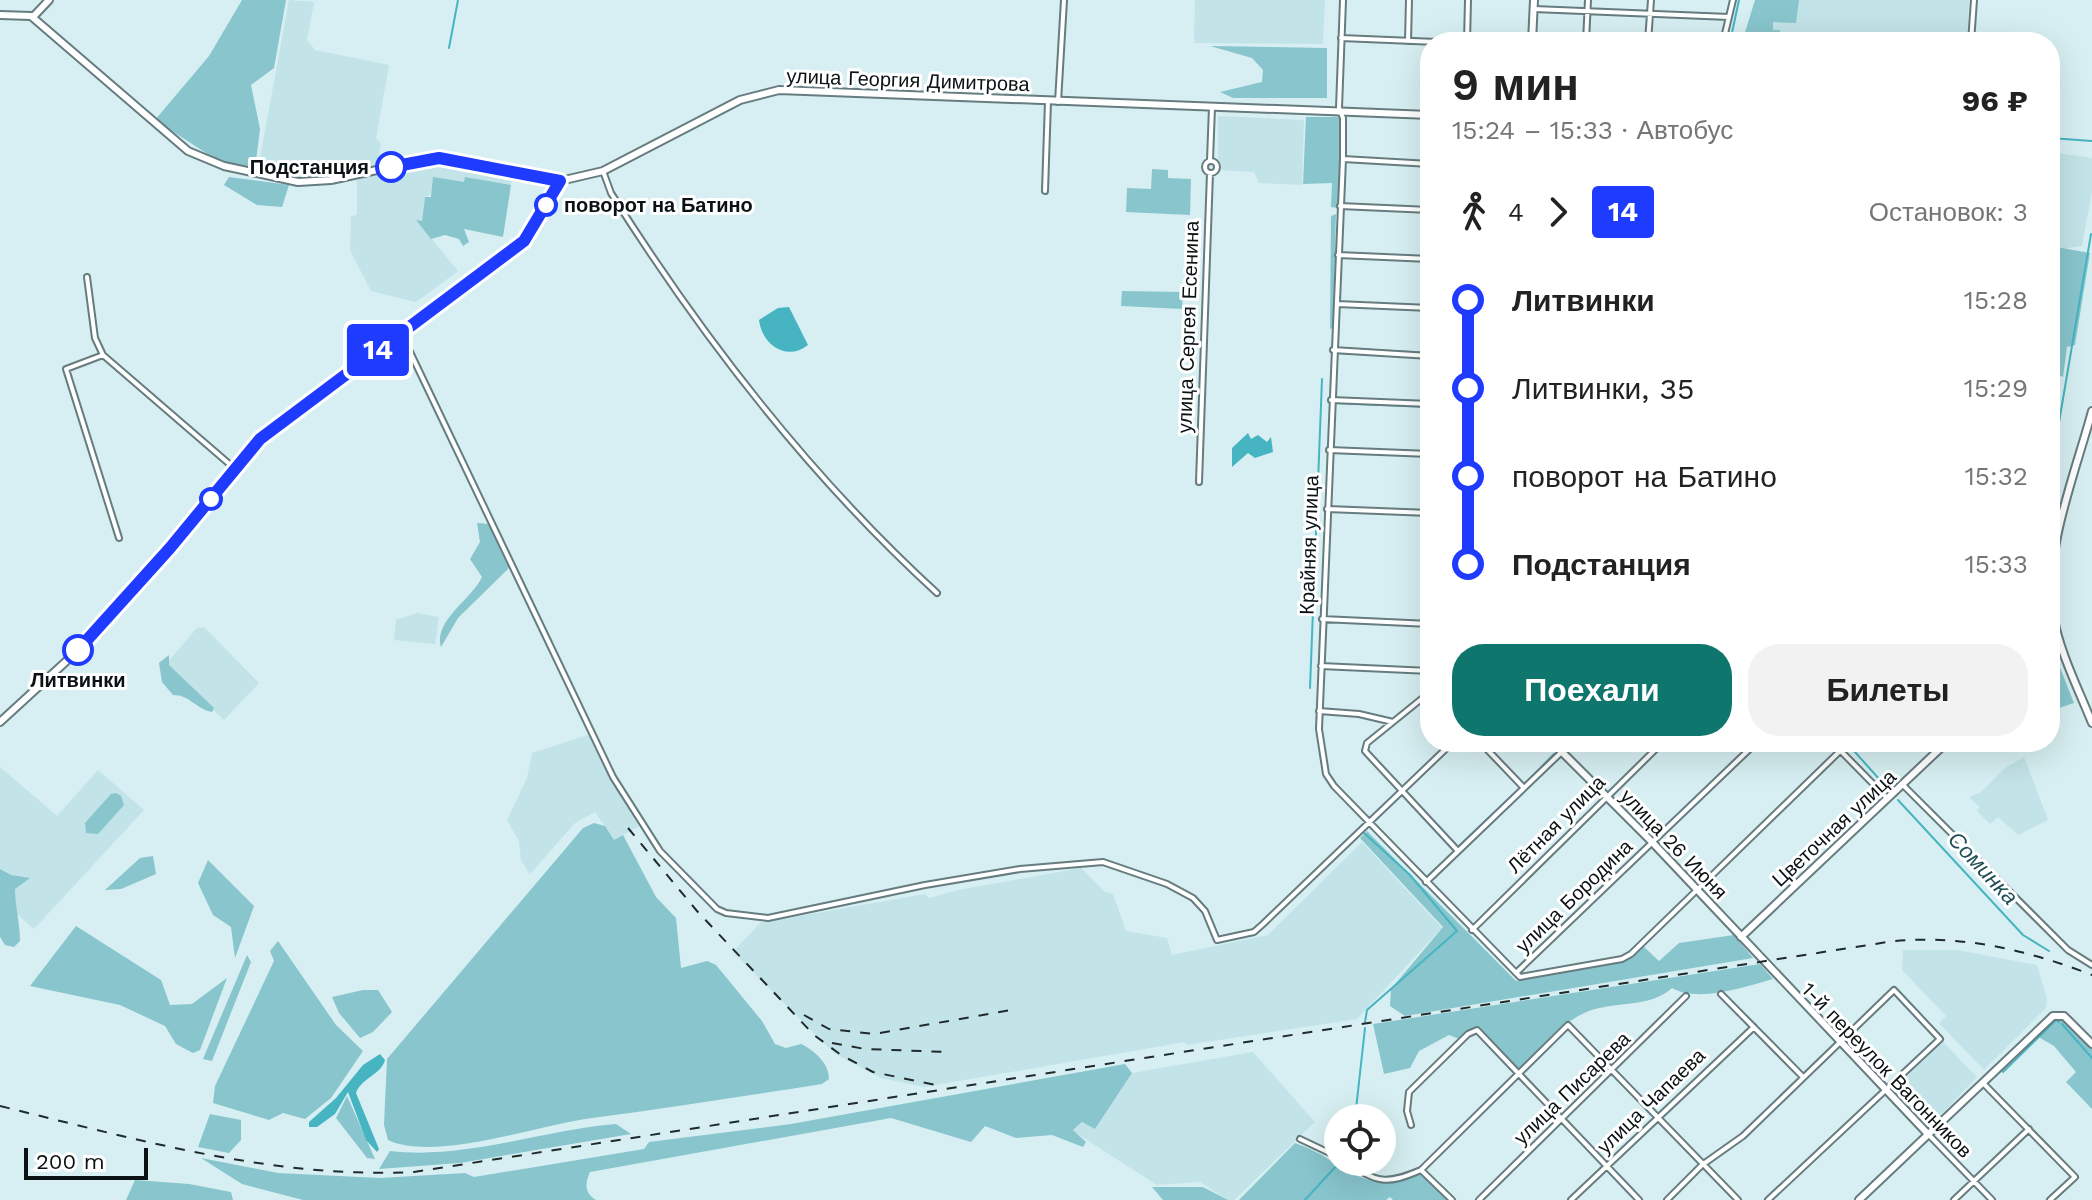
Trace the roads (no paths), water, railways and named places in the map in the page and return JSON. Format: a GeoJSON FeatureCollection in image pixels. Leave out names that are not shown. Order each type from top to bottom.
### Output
{"type":"FeatureCollection","features":[{"type":"Feature","properties":{"kind":"street"},"geometry":{"type":"LineString","coordinates":[[0,15],[33,17],[49,0]]}},
{"type":"Feature","properties":{"kind":"street"},"geometry":{"type":"LineString","coordinates":[[1058,102],[1064,0]]}},
{"type":"Feature","properties":{"kind":"street","name":"Крайняя улица"},"geometry":{"type":"LineString","coordinates":[[1343,0],[1343,159],[1319,711],[1326,774],[1334,786],[1518,975]]}},
{"type":"Feature","properties":{"kind":"street"},"geometry":{"type":"LineString","coordinates":[[1408,41],[1409,0]]}},
{"type":"Feature","properties":{"kind":"street"},"geometry":{"type":"LineString","coordinates":[[1467,32],[1468,0]]}},
{"type":"Feature","properties":{"kind":"street"},"geometry":{"type":"LineString","coordinates":[[1533,32],[1534,0]]}},
{"type":"Feature","properties":{"kind":"street"},"geometry":{"type":"LineString","coordinates":[[1586,32],[1588,0]]}},
{"type":"Feature","properties":{"kind":"street"},"geometry":{"type":"LineString","coordinates":[[1649,32],[1651,0]]}},
{"type":"Feature","properties":{"kind":"street"},"geometry":{"type":"LineString","coordinates":[[1725,32],[1733,0]]}},
{"type":"Feature","properties":{"kind":"street"},"geometry":{"type":"LineString","coordinates":[[1972,32],[1974,0]]}},
{"type":"Feature","properties":{"kind":"street"},"geometry":{"type":"LineString","coordinates":[[1534,9],[1729,17]]}},
{"type":"Feature","properties":{"kind":"street","name":"улица Георгия Димитрова"},"geometry":{"type":"LineString","coordinates":[[33,17],[176,143],[219,165],[312,182],[432,158],[560,181],[603,171],[740,100],[769,91],[1420,115]]}},
{"type":"Feature","properties":{"kind":"street"},"geometry":{"type":"LineString","coordinates":[[1341,38],[1420,41]]}},
{"type":"Feature","properties":{"kind":"street"},"geometry":{"type":"LineString","coordinates":[[1045,191],[1048,101]]}},
{"type":"Feature","properties":{"kind":"street","name":"улица Сергея Есенина"},"geometry":{"type":"LineString","coordinates":[[1199,482],[1210,173],[1205,166],[1210,160],[1212,107]]}},
{"type":"Feature","properties":{"kind":"street"},"geometry":{"type":"LineString","coordinates":[[1343,159],[1420,163]]}},
{"type":"Feature","properties":{"kind":"street","name":"улица Сергея Есенина"},"geometry":{"type":"LineString","coordinates":[[1210,160],[1217,166],[1210,173]]}},
{"type":"Feature","properties":{"kind":"street"},"geometry":{"type":"LineString","coordinates":[[603,171],[611,193],[703,330],[790,442],[867,528],[937,593]]}},
{"type":"Feature","properties":{"kind":"street"},"geometry":{"type":"LineString","coordinates":[[0,722],[85,644],[234,468],[276,425],[525,240],[560,181]]}},
{"type":"Feature","properties":{"kind":"street"},"geometry":{"type":"LineString","coordinates":[[1340,206],[1420,210]]}},
{"type":"Feature","properties":{"kind":"street"},"geometry":{"type":"LineString","coordinates":[[1338,255],[1420,259]]}},
{"type":"Feature","properties":{"kind":"street"},"geometry":{"type":"LineString","coordinates":[[87,277],[95,338],[103,355],[234,468]]}},
{"type":"Feature","properties":{"kind":"street"},"geometry":{"type":"LineString","coordinates":[[1336,304],[1420,308]]}},
{"type":"Feature","properties":{"kind":"street"},"geometry":{"type":"LineString","coordinates":[[401,333],[613,777],[660,851],[717,909],[768,918],[925,885],[1020,869],[1103,862],[1167,884],[1193,898],[1205,911],[1217,940],[1254,932],[1443,752]]}},
{"type":"Feature","properties":{"kind":"street"},"geometry":{"type":"LineString","coordinates":[[1333,350],[1420,355]]}},
{"type":"Feature","properties":{"kind":"street"},"geometry":{"type":"LineString","coordinates":[[103,355],[66,369],[119,538]]}},
{"type":"Feature","properties":{"kind":"street"},"geometry":{"type":"LineString","coordinates":[[1331,400],[1420,404]]}},
{"type":"Feature","properties":{"kind":"street"},"geometry":{"type":"LineString","coordinates":[[2060,537],[2092,411]]}},
{"type":"Feature","properties":{"kind":"street"},"geometry":{"type":"LineString","coordinates":[[1329,450],[1420,454]]}},
{"type":"Feature","properties":{"kind":"street"},"geometry":{"type":"LineString","coordinates":[[1327,509],[1420,513]]}},
{"type":"Feature","properties":{"kind":"street"},"geometry":{"type":"LineString","coordinates":[[1322,619],[1420,624]]}},
{"type":"Feature","properties":{"kind":"street"},"geometry":{"type":"LineString","coordinates":[[2060,640],[2092,723]]}},
{"type":"Feature","properties":{"kind":"street"},"geometry":{"type":"LineString","coordinates":[[1321,666],[1420,671]]}},
{"type":"Feature","properties":{"kind":"street"},"geometry":{"type":"LineString","coordinates":[[1420,700],[1367,743],[1367,755],[1458,851]]}},
{"type":"Feature","properties":{"kind":"street"},"geometry":{"type":"LineString","coordinates":[[1319,711],[1359,714],[1393,722]]}},
{"type":"Feature","properties":{"kind":"street"},"geometry":{"type":"LineString","coordinates":[[1490,752],[1524,788]]}},
{"type":"Feature","properties":{"kind":"street"},"geometry":{"type":"LineString","coordinates":[[1426,882],[1562,752]]}},
{"type":"Feature","properties":{"kind":"street","name":"улица 26 Июня"},"geometry":{"type":"LineString","coordinates":[[1562,752],[1653,843],[1760,961]]}},
{"type":"Feature","properties":{"kind":"street","name":"Лётная улица"},"geometry":{"type":"LineString","coordinates":[[1472,930],[1653,752]]}},
{"type":"Feature","properties":{"kind":"street","name":"улица Бородина"},"geometry":{"type":"LineString","coordinates":[[1518,975],[1747,752]]}},
{"type":"Feature","properties":{"kind":"street"},"geometry":{"type":"LineString","coordinates":[[1518,975],[1622,959],[1839,752]]}},
{"type":"Feature","properties":{"kind":"street"},"geometry":{"type":"LineString","coordinates":[[1841,752],[1888,799]]}},
{"type":"Feature","properties":{"kind":"street","name":"Цветочная улица"},"geometry":{"type":"LineString","coordinates":[[1741,937],[1937,752]]}},
{"type":"Feature","properties":{"kind":"street"},"geometry":{"type":"LineString","coordinates":[[1903,785],[2068,950],[2092,965]]}},
{"type":"Feature","properties":{"kind":"street","name":"1-й переулок Вагонников"},"geometry":{"type":"LineString","coordinates":[[1760,961],[1992,1200]]}},
{"type":"Feature","properties":{"kind":"street"},"geometry":{"type":"LineString","coordinates":[[1667,1200],[1702,1165],[1743,1136],[1894,990],[1940,1039],[1768,1200]]}},
{"type":"Feature","properties":{"kind":"street"},"geometry":{"type":"LineString","coordinates":[[1721,994],[1803,1077]]}},
{"type":"Feature","properties":{"kind":"street","name":"улица Писарева"},"geometry":{"type":"LineString","coordinates":[[1479,1200],[1686,996]]}},
{"type":"Feature","properties":{"kind":"street"},"geometry":{"type":"LineString","coordinates":[[1859,1200],[2052,1016],[2059,1014],[2092,1044]]}},
{"type":"Feature","properties":{"kind":"street"},"geometry":{"type":"LineString","coordinates":[[1373,1176],[1383,1181],[1397,1180],[1421,1170],[1568,1025],[1738,1200]]}},
{"type":"Feature","properties":{"kind":"street","name":"улица Чапаева"},"geometry":{"type":"LineString","coordinates":[[1571,1200],[1754,1027]]}},
{"type":"Feature","properties":{"kind":"street"},"geometry":{"type":"LineString","coordinates":[[1411,1125],[1407,1111],[1409,1092],[1468,1034],[1477,1030],[1639,1200]]}},
{"type":"Feature","properties":{"kind":"street"},"geometry":{"type":"LineString","coordinates":[[1981,1082],[2075,1177],[2050,1200]]}},
{"type":"Feature","properties":{"kind":"street"},"geometry":{"type":"LineString","coordinates":[[1954,1200],[2029,1129]]}},
{"type":"Feature","properties":{"kind":"street"},"geometry":{"type":"LineString","coordinates":[[1300,1139],[1324,1150]]}},
{"type":"Feature","properties":{"kind":"street"},"geometry":{"type":"LineString","coordinates":[[1421,1170],[1452,1200]]}},
{"type":"Feature","properties":{"kind":"waterway"},"geometry":{"type":"LineString","coordinates":[[449,48],[458,0]]}},
{"type":"Feature","properties":{"kind":"waterway","name":"Соминка"},"geometry":{"type":"LineString","coordinates":[[1732,32],[1739,0]]}},
{"type":"Feature","properties":{"kind":"waterway"},"geometry":{"type":"LineString","coordinates":[[2060,139],[2092,141]]}},
{"type":"Feature","properties":{"kind":"waterway"},"geometry":{"type":"LineString","coordinates":[[2060,416],[2091,234]]}},
{"type":"Feature","properties":{"kind":"waterway"},"geometry":{"type":"LineString","coordinates":[[1337,348],[1420,352]]}},
{"type":"Feature","properties":{"kind":"waterway"},"geometry":{"type":"LineString","coordinates":[[1338,353],[1420,357]]}},
{"type":"Feature","properties":{"kind":"waterway"},"geometry":{"type":"LineString","coordinates":[[1310,688],[1322,379]]}},
{"type":"Feature","properties":{"kind":"waterway"},"geometry":{"type":"LineString","coordinates":[[1337,398],[1420,402]]}},
{"type":"Feature","properties":{"kind":"waterway"},"geometry":{"type":"LineString","coordinates":[[1335,403],[1420,407]]}},
{"type":"Feature","properties":{"kind":"waterway","name":"Соминка"},"geometry":{"type":"LineString","coordinates":[[1855,752],[1889,790]]}},
{"type":"Feature","properties":{"kind":"waterway"},"geometry":{"type":"LineString","coordinates":[[1524,785],[1554,754]]}},
{"type":"Feature","properties":{"kind":"waterway"},"geometry":{"type":"LineString","coordinates":[[1458,847],[1521,787]]}},
{"type":"Feature","properties":{"kind":"waterway","name":"Соминка"},"geometry":{"type":"LineString","coordinates":[[1898,800],[2023,935],[2049,951]]}},
{"type":"Feature","properties":{"kind":"waterway"},"geometry":{"type":"LineString","coordinates":[[1363,832],[1410,875],[1457,931],[1367,1010],[1365,1022]]}},
{"type":"Feature","properties":{"kind":"waterway"},"geometry":{"type":"LineString","coordinates":[[1428,876],[1455,851]]}},
{"type":"Feature","properties":{"kind":"waterway"},"geometry":{"type":"LineString","coordinates":[[2003,1072],[2056,1020],[2059,1022]]}},
{"type":"Feature","properties":{"kind":"waterway"},"geometry":{"type":"LineString","coordinates":[[2062,1024],[2092,1058]]}},
{"type":"Feature","properties":{"kind":"waterway"},"geometry":{"type":"LineString","coordinates":[[1357,1104],[1365,1028]]}},
{"type":"Feature","properties":{"kind":"waterway"},"geometry":{"type":"LineString","coordinates":[[1305,1200],[1327,1176]]}},
{"type":"Feature","properties":{"kind":"railway"},"geometry":{"type":"LineString","coordinates":[[628,828],[697,911],[814,1035],[841,1055],[873,1072],[936,1085]]}},
{"type":"Feature","properties":{"kind":"railway"},"geometry":{"type":"LineString","coordinates":[[0,1106],[153,1143],[257,1163],[362,1173],[414,1172],[1894,941],[1946,940],[1995,946],[2044,958],[2092,975]]}},
{"type":"Feature","properties":{"kind":"railway"},"geometry":{"type":"LineString","coordinates":[[804,1015],[829,1029],[874,1034],[1017,1009]]}},
{"type":"Feature","properties":{"kind":"railway"},"geometry":{"type":"LineString","coordinates":[[832,1043],[865,1049],[946,1052]]}},
{"type":"Feature","properties":{"kind":"place","name":"Подстанция"},"geometry":{"type":"Point","coordinates":[391,167]}},
{"type":"Feature","properties":{"kind":"place","name":"поворот на Батино"},"geometry":{"type":"Point","coordinates":[546,205]}},
{"type":"Feature","properties":{"kind":"place","name":"Литвинки"},"geometry":{"type":"Point","coordinates":[78,650]}}]}
